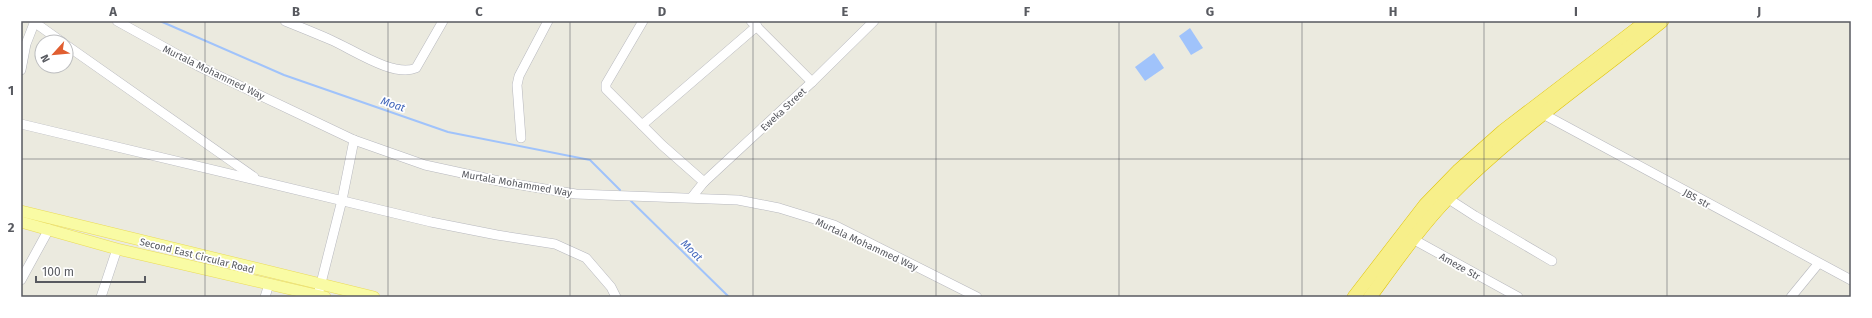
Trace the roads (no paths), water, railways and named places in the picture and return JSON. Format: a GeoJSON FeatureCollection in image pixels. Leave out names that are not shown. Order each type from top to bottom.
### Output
{"type":"FeatureCollection","features":[{"type":"Feature","properties":{"kind":"highway"},"geometry":{"type":"LineString","coordinates":[[1354,297],[1443,195],[1459,170],[1504,131],[1647,21]]}},
{"type":"Feature","properties":{"kind":"highway"},"geometry":{"type":"LineString","coordinates":[[1443,195],[1469,177],[1543,114],[1662,21]]}},
{"type":"Feature","properties":{"kind":"highway"},"geometry":{"type":"LineString","coordinates":[[1370,297],[1408,236]]}},
{"type":"Feature","properties":{"kind":"main road","name":"Second East Circular Road"},"geometry":{"type":"LineString","coordinates":[[21,211],[321,292]]}},
{"type":"Feature","properties":{"kind":"main road","name":"Second East Circular Road"},"geometry":{"type":"LineString","coordinates":[[21,222],[117,248],[269,284],[321,292],[374,297]]}},
{"type":"Feature","properties":{"kind":"street","name":"Murtala Mohammed Way"},"geometry":{"type":"LineString","coordinates":[[117,21],[198,66],[354,140],[425,165],[508,183],[576,194],[692,197],[738,200],[779,208],[805,215],[840,229],[977,297]]}},
{"type":"Feature","properties":{"kind":"street"},"geometry":{"type":"LineString","coordinates":[[285,21],[385,66],[410,71],[416,68],[443,21]]}},
{"type":"Feature","properties":{"kind":"street"},"geometry":{"type":"LineString","coordinates":[[521,138],[517,85],[519,76],[548,21]]}},
{"type":"Feature","properties":{"kind":"street"},"geometry":{"type":"LineString","coordinates":[[643,21],[606,86],[610,94],[704,182]]}},
{"type":"Feature","properties":{"kind":"street","name":"Eweka Street"},"geometry":{"type":"LineString","coordinates":[[692,197],[704,182],[812,82],[874,21]]}},
{"type":"Feature","properties":{"kind":"street"},"geometry":{"type":"LineString","coordinates":[[21,70],[26,44],[34,22],[51,34]]}},
{"type":"Feature","properties":{"kind":"street"},"geometry":{"type":"LineString","coordinates":[[642,125],[754,24],[812,82]]}},
{"type":"Feature","properties":{"kind":"street"},"geometry":{"type":"LineString","coordinates":[[74,51],[259,180]]}},
{"type":"Feature","properties":{"kind":"street","name":"JBS str"},"geometry":{"type":"LineString","coordinates":[[1543,114],[1818,264],[1851,280]]}},
{"type":"Feature","properties":{"kind":"street"},"geometry":{"type":"LineString","coordinates":[[21,124],[431,222],[496,235],[555,244],[586,258],[611,287],[616,297]]}},
{"type":"Feature","properties":{"kind":"street"},"geometry":{"type":"LineString","coordinates":[[321,292],[354,140]]}},
{"type":"Feature","properties":{"kind":"street"},"geometry":{"type":"LineString","coordinates":[[1443,195],[1475,216],[1552,261]]}},
{"type":"Feature","properties":{"kind":"street"},"geometry":{"type":"LineString","coordinates":[[21,280],[49,229]]}},
{"type":"Feature","properties":{"kind":"street","name":"Ameze Str"},"geometry":{"type":"LineString","coordinates":[[1408,236],[1518,297]]}},
{"type":"Feature","properties":{"kind":"street"},"geometry":{"type":"LineString","coordinates":[[101,297],[117,248]]}},
{"type":"Feature","properties":{"kind":"street"},"geometry":{"type":"LineString","coordinates":[[1791,297],[1818,264]]}},
{"type":"Feature","properties":{"kind":"street"},"geometry":{"type":"LineString","coordinates":[[265,297],[269,284]]}},
{"type":"Feature","properties":{"kind":"water"},"geometry":{"type":"Polygon","coordinates":[[[1190,28],[1203,48],[1191,55],[1179,36],[1190,28]]]}},
{"type":"Feature","properties":{"kind":"water"},"geometry":{"type":"Polygon","coordinates":[[[1154,53],[1164,68],[1145,81],[1135,67],[1154,53]]]}},
{"type":"Feature","properties":{"kind":"waterway","name":"Moat"},"geometry":{"type":"LineString","coordinates":[[160,21],[284,75],[448,132],[590,160],[620,190]]}},
{"type":"Feature","properties":{"kind":"waterway","name":"Moat"},"geometry":{"type":"LineString","coordinates":[[629,199],[729,297]]}}]}
